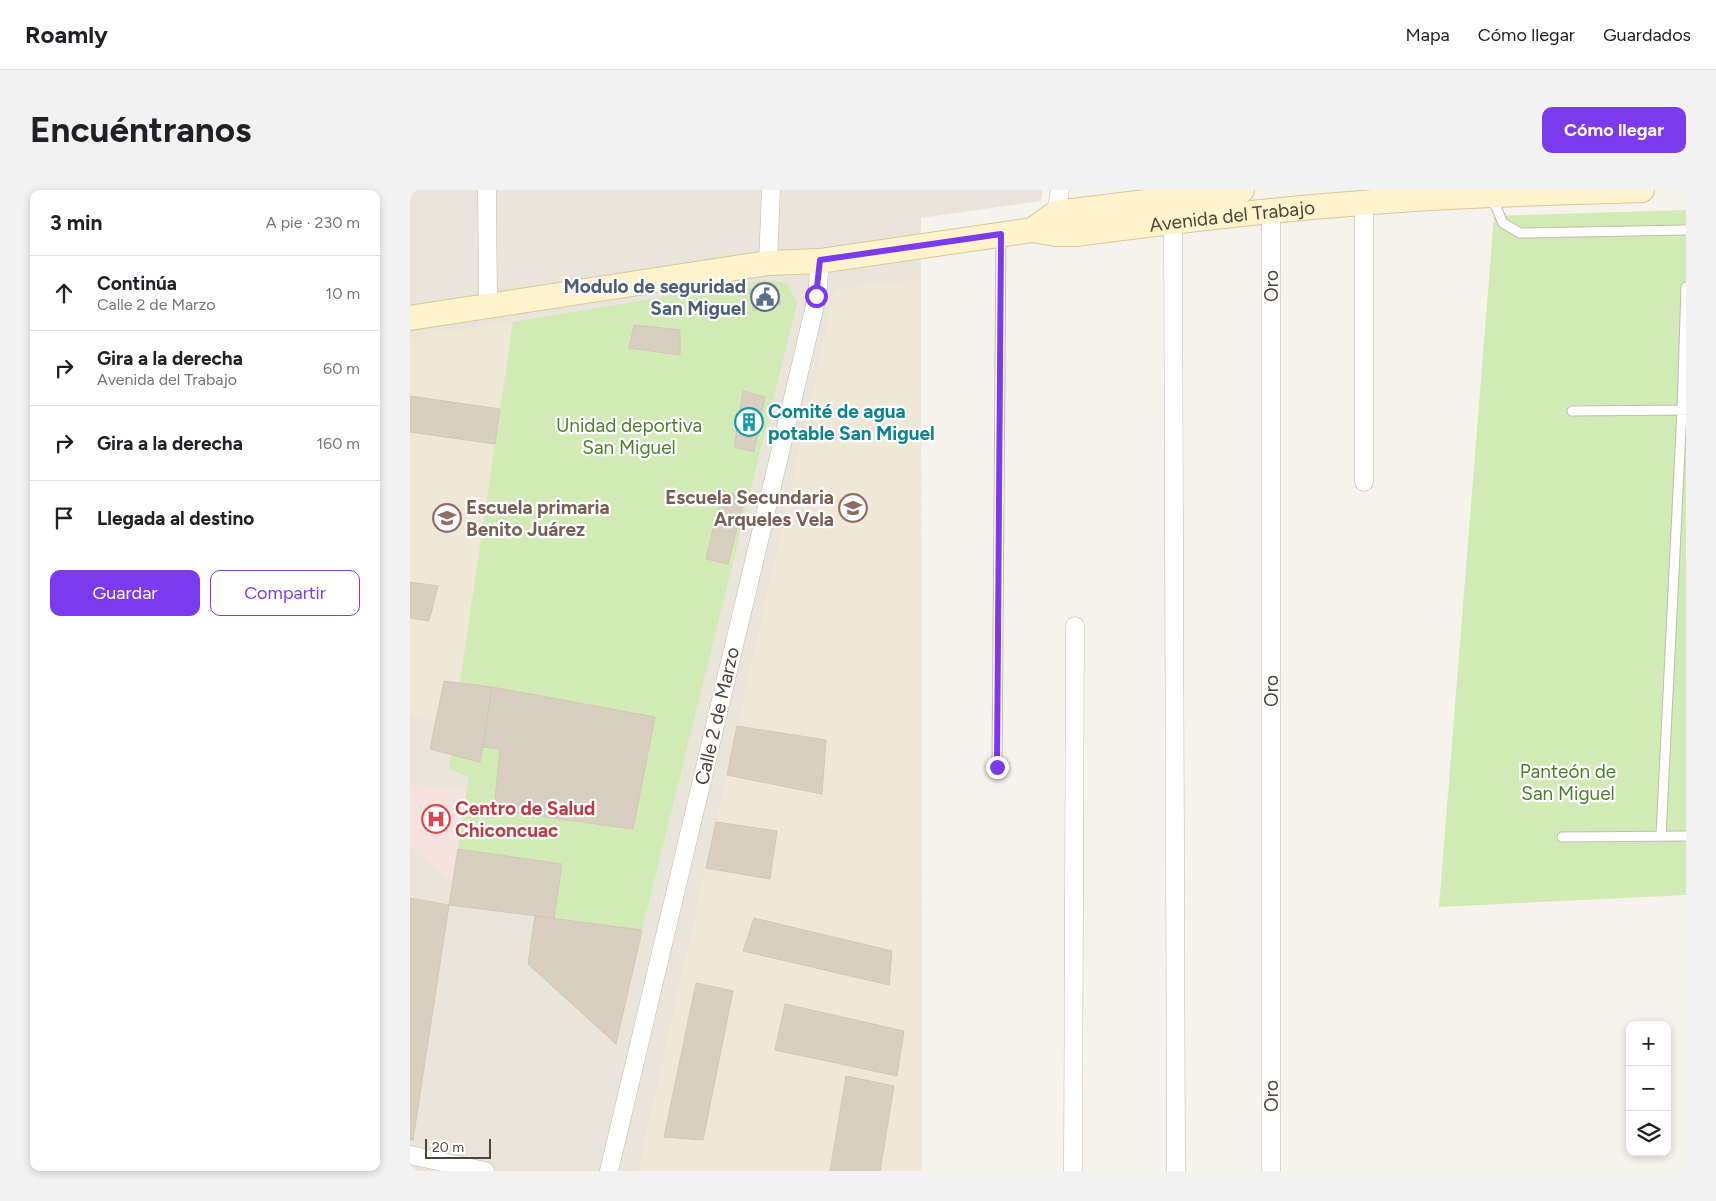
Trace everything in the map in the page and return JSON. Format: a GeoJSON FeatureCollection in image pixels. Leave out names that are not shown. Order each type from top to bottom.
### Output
{"type":"FeatureCollection","features":[{"type":"Feature","properties":{"kind":"main road","name":"Avenida del Trabajo"},"geometry":{"type":"LineString","coordinates":[[410,318],[768,263],[820,260],[1032,230],[1058,212],[1242,190]]}},
{"type":"Feature","properties":{"kind":"main road","name":"Avenida del Trabajo"},"geometry":{"type":"LineString","coordinates":[[1058,212],[1076,234],[1271,210],[1491,192],[1642,190]]}},
{"type":"Feature","properties":{"kind":"street"},"geometry":{"type":"LineString","coordinates":[[487,190],[488,305]]}},
{"type":"Feature","properties":{"kind":"street"},"geometry":{"type":"LineString","coordinates":[[768,263],[771,190]]}},
{"type":"Feature","properties":{"kind":"street"},"geometry":{"type":"LineString","coordinates":[[1364,202],[1364,482]]}},
{"type":"Feature","properties":{"kind":"street","name":"Oro"},"geometry":{"type":"LineString","coordinates":[[1271,210],[1271,1171]]}},
{"type":"Feature","properties":{"kind":"street"},"geometry":{"type":"LineString","coordinates":[[1173,222],[1176,1171]]}},
{"type":"Feature","properties":{"kind":"street","name":"Calle 2 de Marzo"},"geometry":{"type":"LineString","coordinates":[[609,1171],[814,306],[820,260]]}},
{"type":"Feature","properties":{"kind":"street"},"geometry":{"type":"LineString","coordinates":[[1073,1171],[1075,626]]}},
{"type":"Feature","properties":{"kind":"street"},"geometry":{"type":"LineString","coordinates":[[410,1155],[485,1171]]}},
{"type":"Feature","properties":{"kind":"lane"},"geometry":{"type":"LineString","coordinates":[[1491,192],[1503,224],[1520,232],[1686,230]]}},
{"type":"Feature","properties":{"kind":"lane"},"geometry":{"type":"LineString","coordinates":[[997,767],[1001,234]]}},
{"type":"Feature","properties":{"kind":"lane"},"geometry":{"type":"LineString","coordinates":[[1661,836],[1684,410],[1686,287]]}},
{"type":"Feature","properties":{"kind":"lane"},"geometry":{"type":"LineString","coordinates":[[1572,412],[1684,410]]}},
{"type":"Feature","properties":{"kind":"lane"},"geometry":{"type":"LineString","coordinates":[[1562,836],[1686,836]]}},
{"type":"Feature","properties":{"kind":"shaded area"},"geometry":{"type":"Polygon","coordinates":[[[410,190],[1043,190],[1041,201],[921,218],[922,1171],[410,1171],[410,190]]]}},
{"type":"Feature","properties":{"kind":"shaded area","name":"Escuela Secundaria Arqueles Vela"},"geometry":{"type":"Polygon","coordinates":[[[920,279],[922,1171],[638,1171],[835,290],[920,279]]]}},
{"type":"Feature","properties":{"kind":"shaded area","name":"Escuela primaria Benito Juárez"},"geometry":{"type":"Polygon","coordinates":[[[513,322],[454,723],[410,717],[410,337],[513,322]]]}},
{"type":"Feature","properties":{"kind":"shaded area","name":"Centro de Salud Chiconcuac"},"geometry":{"type":"Polygon","coordinates":[[[410,784],[467,791],[453,882],[410,847],[410,784]]]}},
{"type":"Feature","properties":{"kind":"green space","name":"Panteón de San Miguel"},"geometry":{"type":"Polygon","coordinates":[[[1686,210],[1686,895],[1439,907],[1494,216],[1686,210]]]}},
{"type":"Feature","properties":{"kind":"green space","name":"Unidad deportiva San Miguel"},"geometry":{"type":"Polygon","coordinates":[[[765,280],[787,283],[797,303],[642,930],[449,905],[469,777],[449,769],[454,723],[513,322],[765,280]]]}},
{"type":"Feature","properties":{"kind":"building","name":"Modulo de seguridad San Miguel"},"geometry":{"type":"Polygon","coordinates":[[[775,285],[781,304],[754,310],[749,290],[775,285]]]}},
{"type":"Feature","properties":{"kind":"building"},"geometry":{"type":"Polygon","coordinates":[[[634,325],[680,330],[680,355],[629,348],[634,325]]]}},
{"type":"Feature","properties":{"kind":"building","name":"Comité de agua potable San Miguel"},"geometry":{"type":"Polygon","coordinates":[[[743,391],[765,397],[754,452],[734,447],[743,391]]]}},
{"type":"Feature","properties":{"kind":"building"},"geometry":{"type":"Polygon","coordinates":[[[410,396],[500,409],[495,444],[410,432],[410,396]]]}},
{"type":"Feature","properties":{"kind":"building"},"geometry":{"type":"Polygon","coordinates":[[[722,491],[745,496],[728,564],[706,559],[722,491]]]}},
{"type":"Feature","properties":{"kind":"building"},"geometry":{"type":"Polygon","coordinates":[[[410,582],[438,586],[429,621],[410,618],[410,582]]]}},
{"type":"Feature","properties":{"kind":"building"},"geometry":{"type":"Polygon","coordinates":[[[444,681],[492,687],[480,762],[430,749],[444,681]]]}},
{"type":"Feature","properties":{"kind":"building"},"geometry":{"type":"Polygon","coordinates":[[[492,687],[655,717],[633,829],[494,810],[500,749],[483,747],[492,687]]]}},
{"type":"Feature","properties":{"kind":"building"},"geometry":{"type":"Polygon","coordinates":[[[737,726],[826,740],[822,794],[727,775],[737,726]]]}},
{"type":"Feature","properties":{"kind":"building"},"geometry":{"type":"Polygon","coordinates":[[[716,822],[777,831],[770,879],[706,868],[716,822]]]}},
{"type":"Feature","properties":{"kind":"building"},"geometry":{"type":"Polygon","coordinates":[[[458,849],[562,864],[554,918],[449,905],[458,849]]]}},
{"type":"Feature","properties":{"kind":"building"},"geometry":{"type":"Polygon","coordinates":[[[410,898],[449,905],[413,1140],[410,1140],[410,898]]]}},
{"type":"Feature","properties":{"kind":"building"},"geometry":{"type":"Polygon","coordinates":[[[535,916],[642,930],[616,1044],[528,964],[535,916]]]}},
{"type":"Feature","properties":{"kind":"building"},"geometry":{"type":"Polygon","coordinates":[[[754,918],[892,951],[889,985],[743,951],[754,918]]]}},
{"type":"Feature","properties":{"kind":"building"},"geometry":{"type":"Polygon","coordinates":[[[696,983],[733,991],[703,1140],[664,1137],[696,983]]]}},
{"type":"Feature","properties":{"kind":"building"},"geometry":{"type":"Polygon","coordinates":[[[785,1004],[904,1031],[897,1076],[775,1050],[785,1004]]]}},
{"type":"Feature","properties":{"kind":"building"},"geometry":{"type":"Polygon","coordinates":[[[846,1076],[894,1086],[880,1171],[830,1171],[846,1076]]]}},
{"type":"Feature","properties":{"kind":"place","name":"Modulo de seguridad San Miguel"},"geometry":{"type":"Point","coordinates":[765,297]}},
{"type":"Feature","properties":{"kind":"place","name":"Comité de agua potable San Miguel"},"geometry":{"type":"Point","coordinates":[749,422]}},
{"type":"Feature","properties":{"kind":"place","name":"Escuela Secundaria Arqueles Vela"},"geometry":{"type":"Point","coordinates":[853,508]}},
{"type":"Feature","properties":{"kind":"place","name":"Escuela primaria Benito Juárez"},"geometry":{"type":"Point","coordinates":[447,518]}},
{"type":"Feature","properties":{"kind":"place","name":"Centro de Salud Chiconcuac"},"geometry":{"type":"Point","coordinates":[436,819]}},
{"type":"Feature","properties":{"kind":"route"},"geometry":{"type":"LineString","coordinates":[[816,296],[820,260],[1001,234],[997,767]]}}]}
